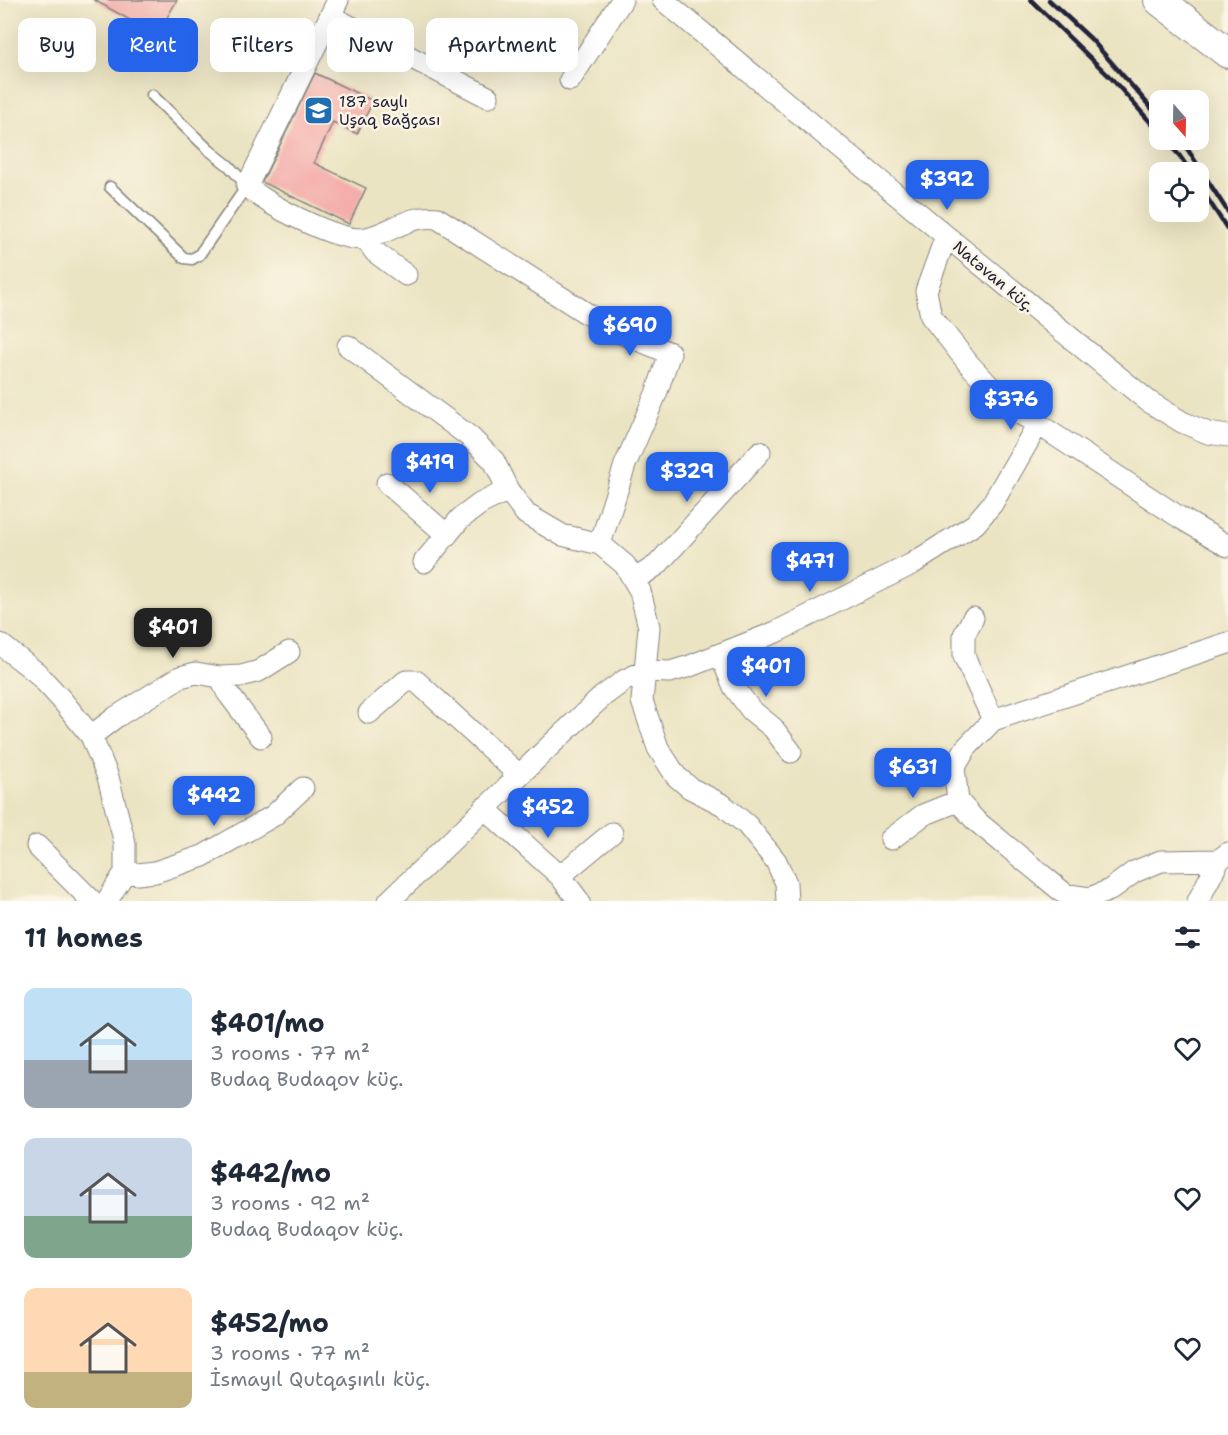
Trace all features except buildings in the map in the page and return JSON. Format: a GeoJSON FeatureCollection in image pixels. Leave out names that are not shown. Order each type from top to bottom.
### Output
{"type":"FeatureCollection","features":[{"type":"Feature","properties":{"kind":"street"},"geometry":{"type":"LineString","coordinates":[[570,80],[622,0]]}},
{"type":"Feature","properties":{"kind":"street","name":"Natəvan küç."},"geometry":{"type":"LineString","coordinates":[[663,0],[1148,401],[1182,422],[1208,433],[1228,436]]}},
{"type":"Feature","properties":{"kind":"street"},"geometry":{"type":"LineString","coordinates":[[1159,0],[1228,53]]}},
{"type":"Feature","properties":{"kind":"street"},"geometry":{"type":"LineString","coordinates":[[488,97],[334,8],[246,186],[260,197],[297,218],[355,239],[366,239],[425,216],[437,218],[611,329],[670,353],[656,394],[625,465],[600,544]]}},
{"type":"Feature","properties":{"kind":"street"},"geometry":{"type":"LineString","coordinates":[[1192,25],[1228,68]]}},
{"type":"Feature","properties":{"kind":"street"},"geometry":{"type":"LineString","coordinates":[[946,236],[926,291],[931,316],[968,363],[1010,408],[1038,424],[1179,518],[1228,546]]}},
{"type":"Feature","properties":{"kind":"street"},"geometry":{"type":"LineString","coordinates":[[366,239],[375,252],[406,275]]}},
{"type":"Feature","properties":{"kind":"street"},"geometry":{"type":"LineString","coordinates":[[348,346],[470,437],[494,461],[508,490],[526,514],[562,535],[600,544],[625,565],[640,591],[649,627],[642,701],[658,748],[676,776],[690,788],[723,806],[747,825],[776,861],[786,884],[787,901]]}},
{"type":"Feature","properties":{"kind":"street"},"geometry":{"type":"LineString","coordinates":[[389,901],[603,696],[625,680],[645,671],[670,672],[776,632],[912,564],[975,524],[992,504],[1038,424]]}},
{"type":"Feature","properties":{"kind":"street"},"geometry":{"type":"LineString","coordinates":[[634,580],[657,565],[760,452]]}},
{"type":"Feature","properties":{"kind":"street"},"geometry":{"type":"LineString","coordinates":[[387,483],[447,535]]}},
{"type":"Feature","properties":{"kind":"street"},"geometry":{"type":"LineString","coordinates":[[424,562],[460,519],[480,504],[508,490]]}},
{"type":"Feature","properties":{"kind":"street"},"geometry":{"type":"LineString","coordinates":[[973,618],[964,635],[964,656],[993,720]]}},
{"type":"Feature","properties":{"kind":"street"},"geometry":{"type":"LineString","coordinates":[[1223,856],[1161,861],[1134,872],[1110,890],[1090,898],[1065,894],[975,820],[958,801],[954,768],[966,748],[993,720],[1228,642]]}},
{"type":"Feature","properties":{"kind":"street"},"geometry":{"type":"LineString","coordinates":[[0,644],[37,674],[91,736],[108,777],[125,844],[125,872],[107,901]]}},
{"type":"Feature","properties":{"kind":"street"},"geometry":{"type":"LineString","coordinates":[[91,736],[116,717],[180,677],[196,673],[220,677],[241,676],[259,671],[289,652]]}},
{"type":"Feature","properties":{"kind":"street"},"geometry":{"type":"LineString","coordinates":[[720,654],[734,687],[751,710],[773,728],[791,752]]}},
{"type":"Feature","properties":{"kind":"street"},"geometry":{"type":"LineString","coordinates":[[220,677],[227,692],[261,737]]}},
{"type":"Feature","properties":{"kind":"street"},"geometry":{"type":"LineString","coordinates":[[369,713],[406,681],[416,681],[519,775]]}},
{"type":"Feature","properties":{"kind":"street"},"geometry":{"type":"LineString","coordinates":[[125,872],[138,874],[155,872],[202,856],[273,816],[303,788]]}},
{"type":"Feature","properties":{"kind":"street"},"geometry":{"type":"LineString","coordinates":[[891,839],[923,815],[958,801]]}},
{"type":"Feature","properties":{"kind":"street"},"geometry":{"type":"LineString","coordinates":[[484,808],[560,876],[579,901]]}},
{"type":"Feature","properties":{"kind":"street"},"geometry":{"type":"LineString","coordinates":[[560,876],[612,833]]}},
{"type":"Feature","properties":{"kind":"street"},"geometry":{"type":"LineString","coordinates":[[37,846],[92,901]]}},
{"type":"Feature","properties":{"kind":"street"},"geometry":{"type":"LineString","coordinates":[[1198,901],[1223,856]]}},
{"type":"Feature","properties":{"kind":"lane"},"geometry":{"type":"LineString","coordinates":[[110,187],[184,258],[192,259],[199,255],[246,186],[229,166],[152,95]]}},
{"type":"Feature","properties":{"kind":"railway"},"geometry":{"type":"LineString","coordinates":[[1031,0],[1112,79],[1149,121]]}},
{"type":"Feature","properties":{"kind":"railway"},"geometry":{"type":"LineString","coordinates":[[1049,0],[1091,39],[1149,105]]}},
{"type":"Feature","properties":{"kind":"railway"},"geometry":{"type":"LineString","coordinates":[[1174,150],[1184,162]]}},
{"type":"Feature","properties":{"kind":"railway"},"geometry":{"type":"LineString","coordinates":[[1188,150],[1228,212]]}},
{"type":"Feature","properties":{"kind":"railway"},"geometry":{"type":"LineString","coordinates":[[1209,201],[1228,230]]}},
{"type":"Feature","properties":{"kind":"place","name":"187 saylı Uşaq Bağçası"},"geometry":{"type":"Point","coordinates":[318,110]}}]}
